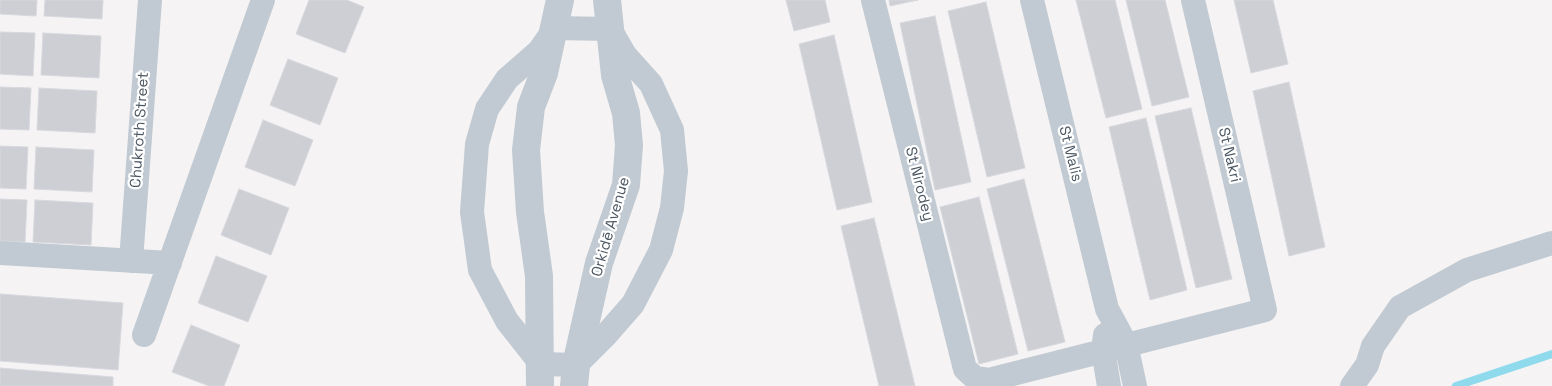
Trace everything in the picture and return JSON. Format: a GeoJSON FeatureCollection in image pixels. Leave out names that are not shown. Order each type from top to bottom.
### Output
{"type":"FeatureCollection","features":[{"type":"Feature","properties":{"kind":"street","name":"Chukroth Street"},"geometry":{"type":"LineString","coordinates":[[130,261],[150,0]]}},
{"type":"Feature","properties":{"kind":"street"},"geometry":{"type":"LineString","coordinates":[[144,335],[262,0]]}},
{"type":"Feature","properties":{"kind":"street"},"geometry":{"type":"LineString","coordinates":[[541,375],[540,276],[530,212],[526,150],[531,107],[544,73],[560,0]]}},
{"type":"Feature","properties":{"kind":"street","name":"Orkidē Avenue"},"geometry":{"type":"LineString","coordinates":[[575,375],[599,263],[626,185],[629,145],[626,113],[615,75],[607,0]]}},
{"type":"Feature","properties":{"kind":"street","name":"St Nirodey"},"geometry":{"type":"LineString","coordinates":[[873,0],[965,369],[975,378],[988,380],[1114,347]]}},
{"type":"Feature","properties":{"kind":"street","name":"St Malis"},"geometry":{"type":"LineString","coordinates":[[1032,0],[1107,309],[1114,347]]}},
{"type":"Feature","properties":{"kind":"street","name":"St Nakri"},"geometry":{"type":"LineString","coordinates":[[1114,347],[1265,310],[1194,0]]}},
{"type":"Feature","properties":{"kind":"street"},"geometry":{"type":"LineString","coordinates":[[555,28],[610,29]]}},
{"type":"Feature","properties":{"kind":"street"},"geometry":{"type":"LineString","coordinates":[[541,375],[507,321],[480,270],[472,212],[477,144],[487,109],[507,79],[539,51],[555,28]]}},
{"type":"Feature","properties":{"kind":"street","name":"Orkidē Avenue"},"geometry":{"type":"LineString","coordinates":[[575,375],[605,336],[634,304],[661,250],[672,208],[676,171],[672,130],[665,114],[651,84],[625,55],[610,29]]}},
{"type":"Feature","properties":{"kind":"street"},"geometry":{"type":"LineString","coordinates":[[1352,386],[1367,365],[1374,346],[1400,307],[1467,270],[1552,242]]}},
{"type":"Feature","properties":{"kind":"street"},"geometry":{"type":"LineString","coordinates":[[0,253],[170,263]]}},
{"type":"Feature","properties":{"kind":"street"},"geometry":{"type":"LineString","coordinates":[[1110,386],[1114,347]]}},
{"type":"Feature","properties":{"kind":"street"},"geometry":{"type":"LineString","coordinates":[[1114,347],[1135,386]]}},
{"type":"Feature","properties":{"kind":"street"},"geometry":{"type":"LineString","coordinates":[[541,375],[575,375]]}},
{"type":"Feature","properties":{"kind":"building"},"geometry":{"type":"Polygon","coordinates":[[[0,0],[37,0],[36,16],[0,14],[0,0]]]}},
{"type":"Feature","properties":{"kind":"building"},"geometry":{"type":"Polygon","coordinates":[[[45,0],[103,0],[102,19],[44,16],[45,0]]]}},
{"type":"Feature","properties":{"kind":"building"},"geometry":{"type":"Polygon","coordinates":[[[309,0],[347,0],[364,7],[345,53],[296,34],[309,0]]]}},
{"type":"Feature","properties":{"kind":"building"},"geometry":{"type":"Polygon","coordinates":[[[786,0],[825,0],[830,22],[794,31],[786,0]]]}},
{"type":"Feature","properties":{"kind":"building"},"geometry":{"type":"Polygon","coordinates":[[[889,0],[918,0],[890,6],[889,0]]]}},
{"type":"Feature","properties":{"kind":"building"},"geometry":{"type":"Polygon","coordinates":[[[1076,0],[1115,0],[1142,109],[1106,118],[1076,0]]]}},
{"type":"Feature","properties":{"kind":"building"},"geometry":{"type":"Polygon","coordinates":[[[1126,0],[1165,0],[1189,97],[1152,106],[1126,0]]]}},
{"type":"Feature","properties":{"kind":"building"},"geometry":{"type":"Polygon","coordinates":[[[1234,0],[1273,0],[1288,64],[1251,73],[1234,0]]]}},
{"type":"Feature","properties":{"kind":"building"},"geometry":{"type":"Polygon","coordinates":[[[986,2],[1025,168],[987,177],[948,11],[986,2]]]}},
{"type":"Feature","properties":{"kind":"building"},"geometry":{"type":"Polygon","coordinates":[[[935,16],[971,182],[935,190],[900,23],[935,16]]]}},
{"type":"Feature","properties":{"kind":"building"},"geometry":{"type":"Polygon","coordinates":[[[0,32],[35,33],[33,76],[0,74],[0,32]]]}},
{"type":"Feature","properties":{"kind":"building"},"geometry":{"type":"Polygon","coordinates":[[[43,33],[101,36],[99,78],[41,75],[43,33]]]}},
{"type":"Feature","properties":{"kind":"building"},"geometry":{"type":"Polygon","coordinates":[[[834,35],[872,202],[837,210],[799,44],[834,35]]]}},
{"type":"Feature","properties":{"kind":"building"},"geometry":{"type":"Polygon","coordinates":[[[288,59],[338,78],[320,125],[270,105],[288,59]]]}},
{"type":"Feature","properties":{"kind":"building"},"geometry":{"type":"Polygon","coordinates":[[[1289,82],[1325,247],[1289,256],[1253,91],[1289,82]]]}},
{"type":"Feature","properties":{"kind":"building"},"geometry":{"type":"Polygon","coordinates":[[[0,87],[31,88],[29,130],[0,129],[0,87]]]}},
{"type":"Feature","properties":{"kind":"building"},"geometry":{"type":"Polygon","coordinates":[[[39,88],[97,91],[95,133],[37,130],[39,88]]]}},
{"type":"Feature","properties":{"kind":"building"},"geometry":{"type":"Polygon","coordinates":[[[1191,108],[1232,279],[1196,288],[1155,116],[1191,108]]]}},
{"type":"Feature","properties":{"kind":"building"},"geometry":{"type":"Polygon","coordinates":[[[1146,118],[1187,290],[1150,300],[1109,127],[1146,118]]]}},
{"type":"Feature","properties":{"kind":"building"},"geometry":{"type":"Polygon","coordinates":[[[263,120],[313,140],[295,186],[245,167],[263,120]]]}},
{"type":"Feature","properties":{"kind":"building"},"geometry":{"type":"Polygon","coordinates":[[[0,146],[28,147],[26,189],[0,188],[0,146]]]}},
{"type":"Feature","properties":{"kind":"building"},"geometry":{"type":"Polygon","coordinates":[[[36,147],[94,150],[92,192],[34,189],[36,147]]]}},
{"type":"Feature","properties":{"kind":"building"},"geometry":{"type":"Polygon","coordinates":[[[1024,179],[1065,342],[1028,351],[987,189],[1024,179]]]}},
{"type":"Feature","properties":{"kind":"building"},"geometry":{"type":"Polygon","coordinates":[[[239,189],[289,208],[271,255],[221,235],[239,189]]]}},
{"type":"Feature","properties":{"kind":"building"},"geometry":{"type":"Polygon","coordinates":[[[979,197],[1018,354],[979,364],[940,207],[979,197]]]}},
{"type":"Feature","properties":{"kind":"building"},"geometry":{"type":"Polygon","coordinates":[[[0,199],[27,200],[25,242],[0,241],[0,199]]]}},
{"type":"Feature","properties":{"kind":"building"},"geometry":{"type":"Polygon","coordinates":[[[35,200],[93,203],[91,245],[33,242],[35,200]]]}},
{"type":"Feature","properties":{"kind":"building"},"geometry":{"type":"Polygon","coordinates":[[[874,218],[915,386],[879,386],[841,226],[874,218]]]}},
{"type":"Feature","properties":{"kind":"building"},"geometry":{"type":"Polygon","coordinates":[[[216,256],[267,276],[248,322],[198,303],[216,256]]]}},
{"type":"Feature","properties":{"kind":"building"},"geometry":{"type":"Polygon","coordinates":[[[0,294],[123,303],[118,370],[0,361],[0,294]]]}},
{"type":"Feature","properties":{"kind":"building"},"geometry":{"type":"Polygon","coordinates":[[[191,325],[240,345],[224,386],[209,386],[172,372],[191,325]]]}},
{"type":"Feature","properties":{"kind":"building"},"geometry":{"type":"Polygon","coordinates":[[[0,368],[113,377],[113,386],[0,386],[0,368]]]}},
{"type":"Feature","properties":{"kind":"waterway"},"geometry":{"type":"LineString","coordinates":[[1456,386],[1552,354]]}}]}
